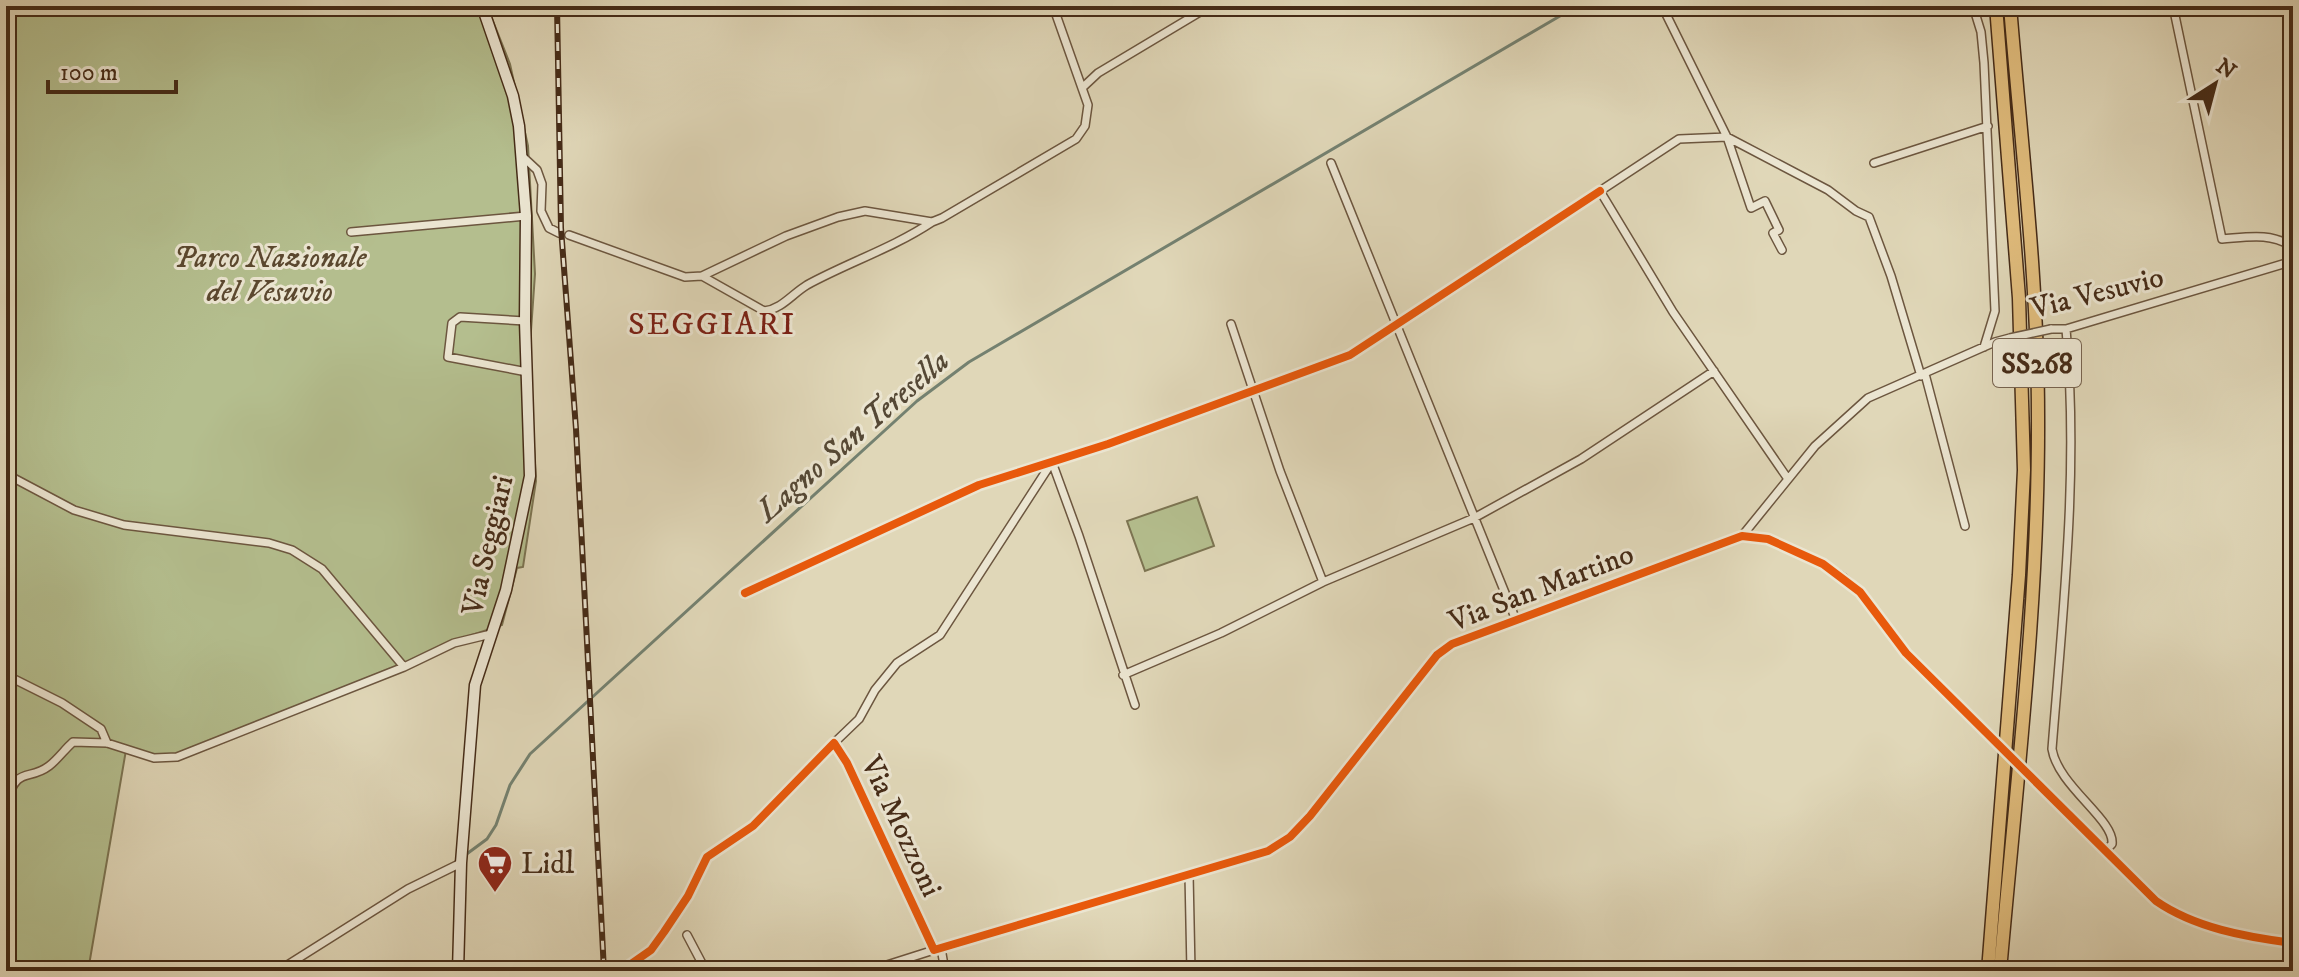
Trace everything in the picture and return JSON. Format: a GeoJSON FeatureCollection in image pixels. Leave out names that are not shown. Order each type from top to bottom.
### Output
{"type":"FeatureCollection","features":[{"type":"Feature","properties":{"kind":"highway","name":"SS268"},"geometry":{"type":"LineString","coordinates":[[1986,971],[1991,944],[2019,575],[2024,470],[2021,326],[1996,6]]}},
{"type":"Feature","properties":{"kind":"highway","name":"SS268"},"geometry":{"type":"LineString","coordinates":[[2000,971],[2030,617],[2038,470],[2036,341],[2010,6]]}},
{"type":"Feature","properties":{"kind":"main road","name":"Via Seggiari"},"geometry":{"type":"LineString","coordinates":[[458,971],[461,863],[475,685],[506,590],[530,476],[525,321],[526,216],[522,156],[513,96],[482,6]]}},
{"type":"Feature","properties":{"kind":"street"},"geometry":{"type":"LineString","coordinates":[[702,276],[764,311],[773,310],[806,286],[915,234],[1076,139],[1085,126],[1088,114],[1053,6]]}},
{"type":"Feature","properties":{"kind":"street"},"geometry":{"type":"LineString","coordinates":[[1082,88],[1098,73],[1210,6]]}},
{"type":"Feature","properties":{"kind":"street"},"geometry":{"type":"LineString","coordinates":[[1662,6],[1727,137],[1751,208],[1765,201],[1779,230],[1773,233],[1782,250]]}},
{"type":"Feature","properties":{"kind":"street"},"geometry":{"type":"LineString","coordinates":[[1973,6],[1981,32],[1988,126],[1995,311],[1984,347]]}},
{"type":"Feature","properties":{"kind":"street"},"geometry":{"type":"LineString","coordinates":[[2173,6],[2222,239],[2267,236],[2281,239],[2293,247]]}},
{"type":"Feature","properties":{"kind":"street"},"geometry":{"type":"LineString","coordinates":[[1874,163],[1988,126]]}},
{"type":"Feature","properties":{"kind":"street"},"geometry":{"type":"LineString","coordinates":[[745,593],[979,485],[1254,392],[1350,355],[1679,139],[1727,137],[1828,190],[1869,217],[1923,375],[1965,526]]}},
{"type":"Feature","properties":{"kind":"street"},"geometry":{"type":"LineString","coordinates":[[522,156],[537,170],[542,184],[541,211],[549,228],[559,233]]}},
{"type":"Feature","properties":{"kind":"street"},"geometry":{"type":"LineString","coordinates":[[1331,163],[1516,620]]}},
{"type":"Feature","properties":{"kind":"street"},"geometry":{"type":"LineString","coordinates":[[524,187],[540,196]]}},
{"type":"Feature","properties":{"kind":"street"},"geometry":{"type":"LineString","coordinates":[[1600,191],[1673,312],[1788,479]]}},
{"type":"Feature","properties":{"kind":"street"},"geometry":{"type":"LineString","coordinates":[[569,235],[685,277],[702,276],[786,236],[838,217],[874,212],[932,222]]}},
{"type":"Feature","properties":{"kind":"street"},"geometry":{"type":"LineString","coordinates":[[351,232],[526,216]]}},
{"type":"Feature","properties":{"kind":"street","name":"Via Vesuvio"},"geometry":{"type":"LineString","coordinates":[[1742,536],[1815,446],[1868,398],[2010,338],[2066,329],[2293,261]]}},
{"type":"Feature","properties":{"kind":"street"},"geometry":{"type":"LineString","coordinates":[[525,321],[460,317],[452,323],[448,357],[527,372]]}},
{"type":"Feature","properties":{"kind":"street"},"geometry":{"type":"LineString","coordinates":[[1231,324],[1280,471],[1323,582]]}},
{"type":"Feature","properties":{"kind":"street"},"geometry":{"type":"LineString","coordinates":[[2066,329],[2071,446],[2069,548],[2052,749],[2054,761],[2065,780],[2110,828],[2112,844],[2105,851]]}},
{"type":"Feature","properties":{"kind":"street"},"geometry":{"type":"LineString","coordinates":[[1123,675],[1221,633],[1323,582],[1474,518],[1581,459],[1714,371]]}},
{"type":"Feature","properties":{"kind":"street"},"geometry":{"type":"LineString","coordinates":[[1052,462],[1135,705]]}},
{"type":"Feature","properties":{"kind":"street"},"geometry":{"type":"LineString","coordinates":[[834,743],[859,719],[875,690],[897,663],[940,635],[1052,462]]}},
{"type":"Feature","properties":{"kind":"street"},"geometry":{"type":"LineString","coordinates":[[6,474],[74,510],[124,525],[269,543],[292,550],[322,569],[404,667]]}},
{"type":"Feature","properties":{"kind":"street"},"geometry":{"type":"LineString","coordinates":[[1742,536],[1768,539],[1823,564],[1860,592],[1906,653],[2156,901],[2175,914],[2202,925],[2290,943],[2293,970]]}},
{"type":"Feature","properties":{"kind":"street","name":"Via San Martino"},"geometry":{"type":"LineString","coordinates":[[868,971],[1268,851],[1290,837],[1437,655],[1452,644],[1742,536]]}},
{"type":"Feature","properties":{"kind":"street"},"geometry":{"type":"LineString","coordinates":[[6,803],[10,788],[20,777],[46,769],[73,742],[107,743],[154,758],[177,757],[404,667],[454,643],[491,634]]}},
{"type":"Feature","properties":{"kind":"street"},"geometry":{"type":"LineString","coordinates":[[6,675],[62,703],[101,729],[107,743]]}},
{"type":"Feature","properties":{"kind":"street","name":"Via Mozzoni"},"geometry":{"type":"LineString","coordinates":[[621,971],[651,950],[688,896],[707,857],[753,826],[834,743],[840,749],[938,949],[945,971]]}},
{"type":"Feature","properties":{"kind":"street"},"geometry":{"type":"LineString","coordinates":[[278,971],[408,889],[461,863]]}},
{"type":"Feature","properties":{"kind":"street"},"geometry":{"type":"LineString","coordinates":[[1189,874],[1191,971]]}},
{"type":"Feature","properties":{"kind":"street"},"geometry":{"type":"LineString","coordinates":[[687,935],[706,971]]}},
{"type":"Feature","properties":{"kind":"green space","name":"Parco Nazionale del Vesuvio"},"geometry":{"type":"Polygon","coordinates":[[[6,6],[487,6],[510,64],[528,146],[535,274],[529,359],[536,481],[523,567],[517,568],[502,625],[167,760],[126,750],[88,971],[6,971],[6,6]]]}},
{"type":"Feature","properties":{"kind":"green space"},"geometry":{"type":"Polygon","coordinates":[[[1197,497],[1214,546],[1145,571],[1127,521],[1197,497]]]}},
{"type":"Feature","properties":{"kind":"waterway","name":"Lagno San Teresella"},"geometry":{"type":"LineString","coordinates":[[464,856],[487,839],[496,825],[510,785],[530,754],[917,401],[969,362],[1577,6]]}},
{"type":"Feature","properties":{"kind":"railway"},"geometry":{"type":"LineString","coordinates":[[557,6],[561,228],[576,429],[604,971]]}},
{"type":"Feature","properties":{"kind":"cycle path"},"geometry":{"type":"LineString","coordinates":[[745,593],[979,485],[1108,444],[1350,355],[1600,191]]}},
{"type":"Feature","properties":{"kind":"cycle path"},"geometry":{"type":"LineString","coordinates":[[621,971],[651,950],[688,896],[707,857],[753,826],[834,743],[847,763],[934,950],[1268,851],[1290,837],[1310,816],[1437,655],[1452,644],[1742,536],[1768,539],[1823,564],[1860,592],[1906,653],[2156,901],[2204,925],[2293,943]]}},
{"type":"Feature","properties":{"kind":"place","name":"Lidl"},"geometry":{"type":"Point","coordinates":[495,894]}},
{"type":"Feature","properties":{"kind":"district","name":"SEGGIARI"},"geometry":{"type":"Point","coordinates":[712,323]}}]}
